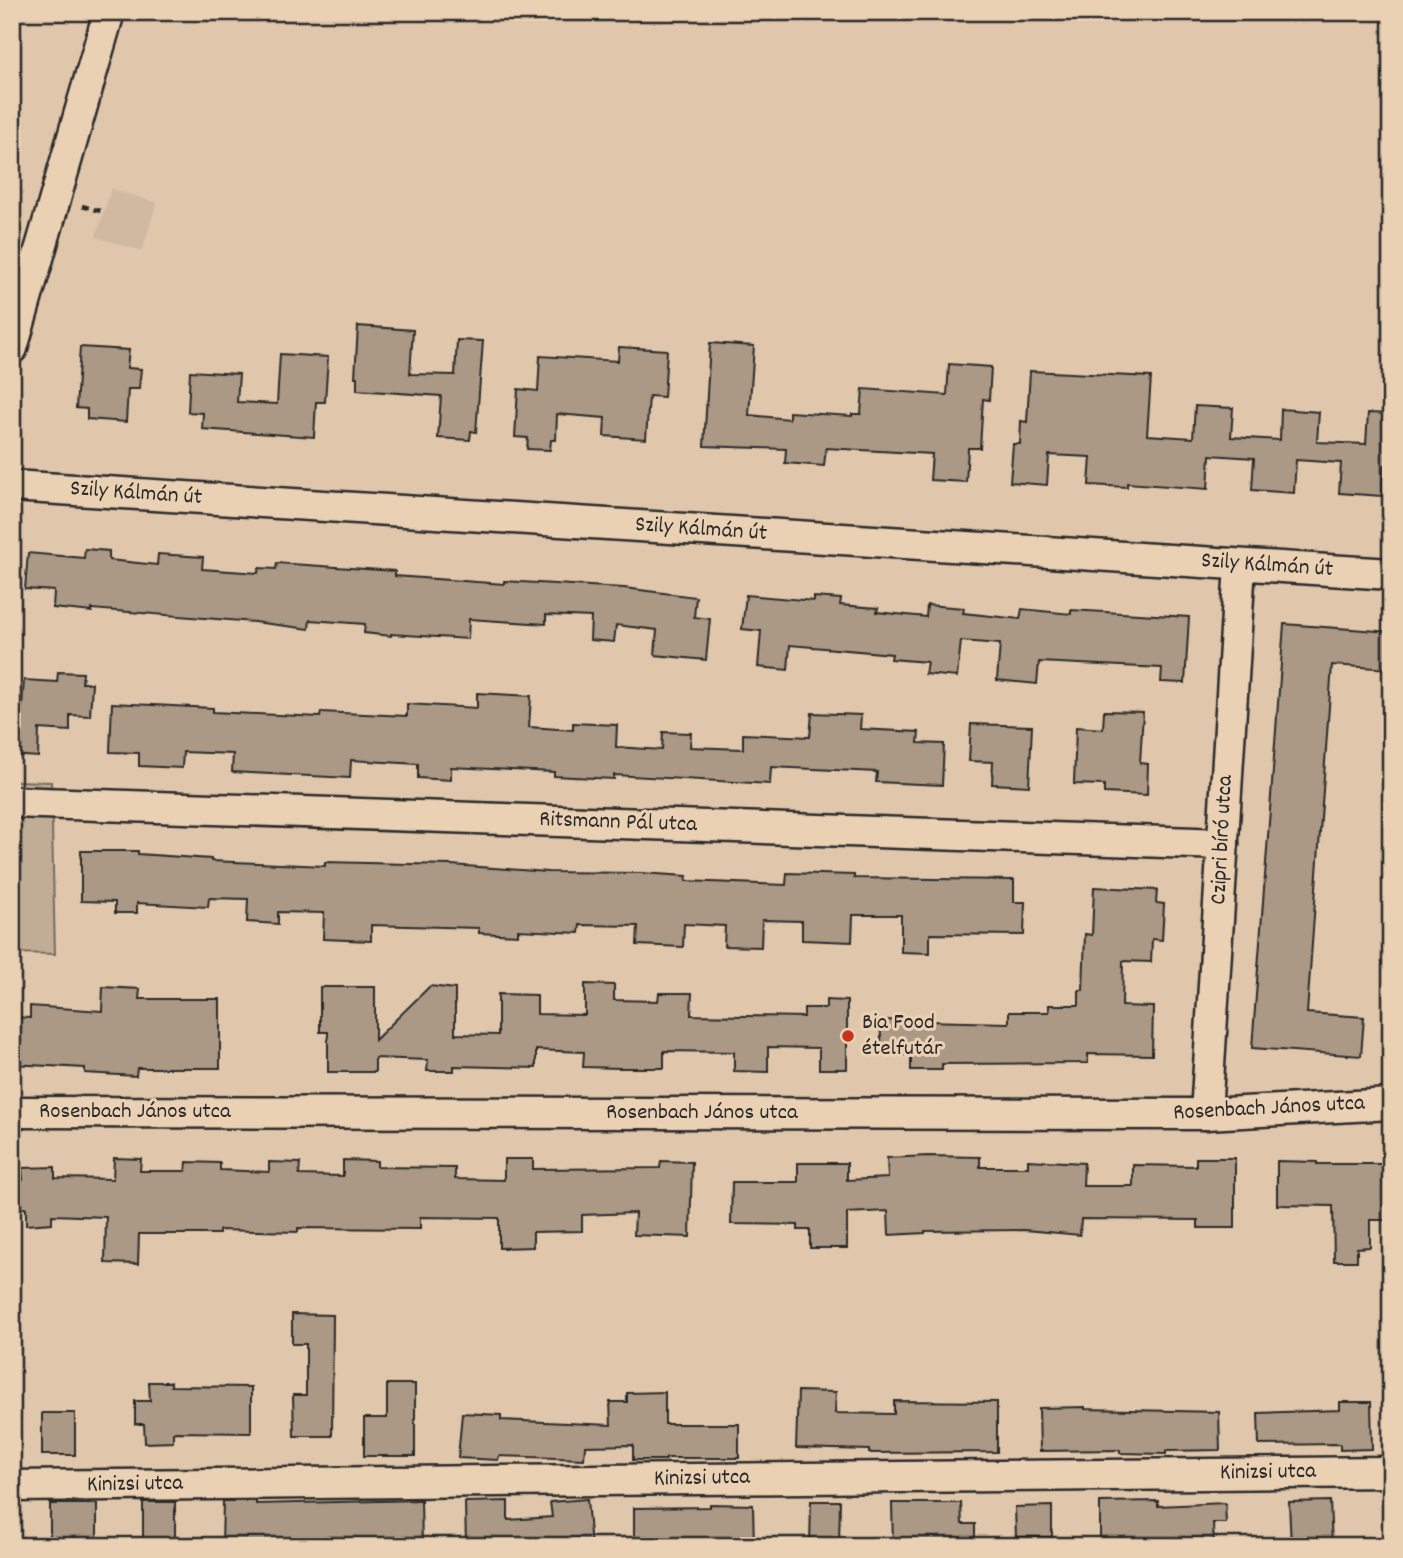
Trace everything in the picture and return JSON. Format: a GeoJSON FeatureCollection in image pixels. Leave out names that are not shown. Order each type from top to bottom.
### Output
{"type":"FeatureCollection","features":[{"type":"Feature","properties":{"kind":"street"},"geometry":{"type":"LineString","coordinates":[[12,348],[109,12]]}},
{"type":"Feature","properties":{"kind":"street","name":"Szily Kálmán út"},"geometry":{"type":"LineString","coordinates":[[12,486],[1391,574]]}},
{"type":"Feature","properties":{"kind":"street","name":"Czipri bíró utca"},"geometry":{"type":"LineString","coordinates":[[1206,1114],[1240,565]]}},
{"type":"Feature","properties":{"kind":"street","name":"Ritsmann Pál utca"},"geometry":{"type":"LineString","coordinates":[[12,802],[1223,844]]}},
{"type":"Feature","properties":{"kind":"street","name":"Rosenbach János utca"},"geometry":{"type":"LineString","coordinates":[[12,1112],[1206,1114],[1391,1104]]}},
{"type":"Feature","properties":{"kind":"street","name":"Kinizsi utca"},"geometry":{"type":"LineString","coordinates":[[12,1486],[1391,1472]]}},
{"type":"Feature","properties":{"kind":"shaded area"},"geometry":{"type":"Polygon","coordinates":[[[111,189],[157,203],[142,251],[96,237],[111,189]]]}},
{"type":"Feature","properties":{"kind":"shaded area"},"geometry":{"type":"Polygon","coordinates":[[[12,781],[51,782],[55,954],[12,953],[12,781]]]}},
{"type":"Feature","properties":{"kind":"building"},"geometry":{"type":"Polygon","coordinates":[[[358,326],[413,330],[410,374],[455,375],[457,340],[483,341],[476,432],[471,431],[470,440],[438,438],[441,396],[357,390],[355,377],[358,326]]]}},
{"type":"Feature","properties":{"kind":"building"},"geometry":{"type":"Polygon","coordinates":[[[710,343],[754,346],[749,415],[789,419],[789,412],[852,416],[861,414],[863,389],[947,395],[949,364],[991,367],[989,400],[983,399],[980,448],[968,448],[966,482],[930,480],[932,454],[826,448],[824,466],[785,463],[786,449],[704,446],[710,343]]]}},
{"type":"Feature","properties":{"kind":"building"},"geometry":{"type":"Polygon","coordinates":[[[80,347],[129,350],[127,368],[141,369],[139,389],[128,389],[126,422],[87,419],[87,409],[76,408],[80,347]]]}},
{"type":"Feature","properties":{"kind":"building"},"geometry":{"type":"Polygon","coordinates":[[[619,347],[667,350],[664,397],[649,396],[646,439],[604,436],[605,418],[557,414],[556,440],[551,440],[550,450],[527,449],[528,438],[515,437],[518,389],[538,391],[540,356],[618,361],[619,347]]]}},
{"type":"Feature","properties":{"kind":"building"},"geometry":{"type":"Polygon","coordinates":[[[280,354],[328,357],[325,402],[316,402],[314,437],[202,429],[203,413],[188,412],[190,371],[239,374],[237,402],[277,404],[280,354]]]}},
{"type":"Feature","properties":{"kind":"building"},"geometry":{"type":"Polygon","coordinates":[[[1030,371],[1151,377],[1147,435],[1193,438],[1195,406],[1233,408],[1231,437],[1280,440],[1281,409],[1319,412],[1317,442],[1366,444],[1368,413],[1391,414],[1391,465],[1384,465],[1382,496],[1339,493],[1341,463],[1296,460],[1294,493],[1252,490],[1254,458],[1210,455],[1208,489],[1127,483],[1127,487],[1089,485],[1091,457],[1049,455],[1047,485],[1010,482],[1013,444],[1020,444],[1021,421],[1027,422],[1030,371]]]}},
{"type":"Feature","properties":{"kind":"building"},"geometry":{"type":"Polygon","coordinates":[[[85,549],[109,551],[109,560],[157,565],[158,554],[203,557],[202,569],[258,573],[259,568],[276,569],[277,563],[395,571],[395,576],[504,584],[504,581],[624,588],[696,597],[694,617],[710,619],[706,660],[655,655],[657,630],[616,625],[614,642],[590,640],[591,617],[546,615],[546,624],[469,619],[468,639],[391,636],[364,633],[365,624],[310,620],[309,629],[254,622],[53,608],[54,591],[25,589],[28,553],[84,558],[85,549]]]}},
{"type":"Feature","properties":{"kind":"building"},"geometry":{"type":"Polygon","coordinates":[[[746,595],[814,601],[814,597],[841,599],[840,605],[878,608],[877,612],[926,617],[927,605],[964,608],[963,613],[1020,619],[1022,609],[1071,614],[1071,610],[1189,617],[1185,683],[1161,682],[1162,668],[1039,662],[1037,684],[997,680],[1000,644],[961,641],[957,677],[925,674],[927,662],[891,659],[892,654],[790,645],[788,670],[758,667],[761,631],[742,629],[746,595]]]}},
{"type":"Feature","properties":{"kind":"building"},"geometry":{"type":"Polygon","coordinates":[[[1284,624],[1391,632],[1390,669],[1332,665],[1307,1013],[1364,1017],[1361,1056],[1252,1048],[1284,624]]]}},
{"type":"Feature","properties":{"kind":"building"},"geometry":{"type":"Polygon","coordinates":[[[58,672],[83,673],[82,683],[92,683],[90,716],[70,715],[70,731],[39,729],[38,757],[12,755],[12,706],[22,707],[24,680],[57,682],[58,672]]]}},
{"type":"Feature","properties":{"kind":"building"},"geometry":{"type":"Polygon","coordinates":[[[477,693],[531,696],[529,727],[573,730],[573,723],[617,725],[616,747],[662,750],[663,732],[691,733],[690,747],[743,749],[743,734],[810,737],[812,713],[861,715],[860,729],[919,732],[918,743],[944,744],[942,785],[876,782],[877,772],[771,767],[770,784],[614,775],[614,779],[554,776],[554,772],[451,767],[451,780],[418,778],[418,764],[351,760],[350,778],[232,772],[233,754],[183,752],[182,768],[139,766],[139,753],[110,752],[112,703],[213,708],[213,712],[320,717],[321,712],[407,716],[407,704],[477,708],[477,693]]]}},
{"type":"Feature","properties":{"kind":"building"},"geometry":{"type":"Polygon","coordinates":[[[1104,711],[1143,712],[1140,763],[1148,764],[1147,795],[1104,793],[1104,785],[1074,784],[1076,727],[1103,729],[1104,711]]]}},
{"type":"Feature","properties":{"kind":"building"},"geometry":{"type":"Polygon","coordinates":[[[971,724],[1032,726],[1029,786],[992,784],[993,762],[969,761],[971,724]]]}},
{"type":"Feature","properties":{"kind":"building"},"geometry":{"type":"Polygon","coordinates":[[[81,851],[138,851],[138,854],[211,861],[325,866],[325,862],[451,865],[548,872],[641,873],[687,876],[686,881],[786,885],[787,873],[854,875],[854,878],[1014,880],[1014,902],[1025,902],[1024,935],[930,934],[930,953],[901,952],[901,915],[853,915],[852,942],[802,940],[802,921],[762,920],[761,947],[724,946],[725,926],[684,924],[683,947],[637,945],[638,926],[580,925],[579,933],[518,930],[518,935],[479,933],[479,928],[371,925],[371,941],[323,939],[324,913],[278,912],[278,924],[247,922],[248,899],[209,898],[208,907],[137,903],[137,913],[115,913],[115,902],[81,901],[81,851]]]}},
{"type":"Feature","properties":{"kind":"building"},"geometry":{"type":"Polygon","coordinates":[[[1094,887],[1157,890],[1156,903],[1164,904],[1162,940],[1152,939],[1151,962],[1123,961],[1122,1006],[1153,1007],[1152,1055],[1088,1054],[1088,1063],[942,1064],[942,1070],[911,1070],[911,1055],[882,1054],[880,1020],[1009,1023],[1009,1012],[1049,1012],[1049,1005],[1079,1005],[1079,990],[1083,990],[1085,934],[1092,935],[1094,887]]]}},
{"type":"Feature","properties":{"kind":"building"},"geometry":{"type":"Polygon","coordinates":[[[585,984],[614,985],[614,1000],[658,1001],[659,993],[692,993],[691,1015],[804,1017],[804,1008],[826,1008],[826,1000],[847,1001],[847,1069],[819,1069],[819,1048],[768,1047],[768,1072],[734,1071],[734,1052],[664,1051],[664,1068],[620,1068],[583,1067],[584,1052],[536,1050],[536,1068],[454,1066],[454,1071],[427,1071],[428,1060],[375,1058],[375,1072],[328,1072],[328,1032],[320,1032],[320,987],[375,987],[375,1040],[430,986],[455,989],[455,1034],[498,1035],[498,994],[537,995],[537,1014],[585,1015],[585,984]]]}},
{"type":"Feature","properties":{"kind":"building"},"geometry":{"type":"Polygon","coordinates":[[[103,987],[140,989],[139,999],[220,999],[220,1068],[137,1068],[136,1076],[85,1073],[85,1068],[12,1064],[12,1017],[30,1018],[30,1006],[102,1011],[103,987]]]}},
{"type":"Feature","properties":{"kind":"building"},"geometry":{"type":"Polygon","coordinates":[[[980,1157],[980,1167],[1028,1167],[1028,1160],[1084,1163],[1083,1186],[1133,1186],[1133,1165],[1196,1166],[1196,1158],[1235,1158],[1235,1228],[1198,1228],[1198,1220],[1081,1219],[1080,1235],[1025,1230],[925,1231],[889,1235],[888,1211],[847,1213],[847,1248],[810,1248],[810,1230],[798,1230],[798,1225],[731,1224],[732,1182],[798,1182],[798,1163],[847,1163],[847,1180],[888,1178],[887,1158],[980,1157]]]}},
{"type":"Feature","properties":{"kind":"building"},"geometry":{"type":"Polygon","coordinates":[[[114,1158],[141,1159],[140,1171],[186,1171],[187,1162],[220,1163],[220,1170],[269,1172],[269,1162],[300,1163],[299,1175],[343,1176],[343,1160],[377,1161],[377,1167],[455,1168],[455,1179],[504,1180],[504,1159],[533,1159],[533,1169],[660,1168],[661,1161],[692,1162],[690,1237],[634,1235],[635,1213],[582,1215],[582,1231],[533,1232],[533,1247],[499,1248],[499,1218],[420,1217],[420,1229],[298,1228],[298,1232],[219,1230],[219,1234],[139,1234],[138,1264],[105,1263],[106,1217],[52,1215],[52,1223],[26,1225],[26,1208],[17,1209],[16,1180],[23,1180],[22,1168],[55,1167],[55,1178],[113,1179],[114,1158]]]}},
{"type":"Feature","properties":{"kind":"building"},"geometry":{"type":"Polygon","coordinates":[[[1277,1161],[1391,1164],[1391,1220],[1370,1220],[1370,1247],[1357,1248],[1357,1261],[1334,1261],[1333,1206],[1277,1205],[1277,1161]]]}},
{"type":"Feature","properties":{"kind":"building"},"geometry":{"type":"Polygon","coordinates":[[[292,1314],[333,1315],[332,1436],[294,1436],[293,1395],[306,1395],[306,1344],[292,1344],[292,1314]]]}},
{"type":"Feature","properties":{"kind":"building"},"geometry":{"type":"Polygon","coordinates":[[[149,1382],[171,1382],[171,1386],[251,1387],[251,1433],[173,1432],[173,1442],[145,1443],[144,1424],[135,1424],[135,1401],[150,1401],[149,1382]]]}},
{"type":"Feature","properties":{"kind":"building"},"geometry":{"type":"Polygon","coordinates":[[[387,1384],[415,1384],[415,1456],[364,1456],[364,1418],[387,1418],[387,1384]]]}},
{"type":"Feature","properties":{"kind":"building"},"geometry":{"type":"Polygon","coordinates":[[[798,1391],[836,1392],[835,1413],[894,1414],[894,1401],[997,1402],[997,1452],[869,1453],[869,1450],[796,1448],[798,1391]]]}},
{"type":"Feature","properties":{"kind":"building"},"geometry":{"type":"Polygon","coordinates":[[[665,1392],[665,1424],[739,1424],[739,1458],[633,1460],[633,1445],[585,1446],[584,1459],[499,1456],[498,1460],[458,1458],[462,1413],[501,1415],[501,1420],[611,1425],[610,1402],[627,1402],[627,1393],[665,1392]]]}},
{"type":"Feature","properties":{"kind":"building"},"geometry":{"type":"Polygon","coordinates":[[[1340,1402],[1371,1402],[1372,1449],[1340,1450],[1340,1444],[1259,1445],[1258,1413],[1340,1410],[1340,1402]]]}},
{"type":"Feature","properties":{"kind":"building"},"geometry":{"type":"Polygon","coordinates":[[[1039,1408],[1219,1412],[1220,1450],[1166,1451],[1166,1454],[1120,1453],[1120,1450],[1040,1451],[1039,1408]]]}},
{"type":"Feature","properties":{"kind":"building"},"geometry":{"type":"Polygon","coordinates":[[[42,1413],[75,1413],[75,1455],[42,1455],[42,1413]]]}},
{"type":"Feature","properties":{"kind":"building"},"geometry":{"type":"Polygon","coordinates":[[[587,1499],[591,1546],[466,1546],[465,1502],[508,1501],[508,1520],[552,1517],[550,1502],[587,1499]]]}},
{"type":"Feature","properties":{"kind":"building"},"geometry":{"type":"Polygon","coordinates":[[[421,1500],[422,1544],[222,1546],[223,1501],[256,1501],[256,1504],[421,1500]]]}},
{"type":"Feature","properties":{"kind":"building"},"geometry":{"type":"Polygon","coordinates":[[[811,1501],[840,1501],[839,1546],[810,1546],[811,1501]]]}},
{"type":"Feature","properties":{"kind":"building"},"geometry":{"type":"Polygon","coordinates":[[[1158,1501],[1158,1506],[1225,1503],[1226,1523],[1213,1523],[1214,1546],[1173,1546],[1172,1541],[1100,1541],[1100,1502],[1158,1501]]]}},
{"type":"Feature","properties":{"kind":"building"},"geometry":{"type":"Polygon","coordinates":[[[1330,1501],[1332,1546],[1291,1546],[1289,1502],[1330,1501]]]}},
{"type":"Feature","properties":{"kind":"building"},"geometry":{"type":"Polygon","coordinates":[[[143,1502],[175,1502],[175,1546],[143,1546],[143,1502]]]}},
{"type":"Feature","properties":{"kind":"building"},"geometry":{"type":"Polygon","coordinates":[[[892,1503],[961,1503],[962,1524],[975,1524],[975,1546],[893,1546],[892,1503]]]}},
{"type":"Feature","properties":{"kind":"building"},"geometry":{"type":"Polygon","coordinates":[[[50,1504],[97,1504],[97,1546],[50,1546],[50,1504]]]}},
{"type":"Feature","properties":{"kind":"building"},"geometry":{"type":"Polygon","coordinates":[[[710,1504],[753,1505],[754,1546],[634,1546],[634,1508],[710,1507],[710,1504]]]}},
{"type":"Feature","properties":{"kind":"building"},"geometry":{"type":"Polygon","coordinates":[[[1052,1506],[1052,1537],[1016,1537],[1015,1507],[1052,1506]]]}},
{"type":"Feature","properties":{"kind":"place","name":"Bia Food ételfutár"},"geometry":{"type":"Point","coordinates":[848,1036]}}]}
